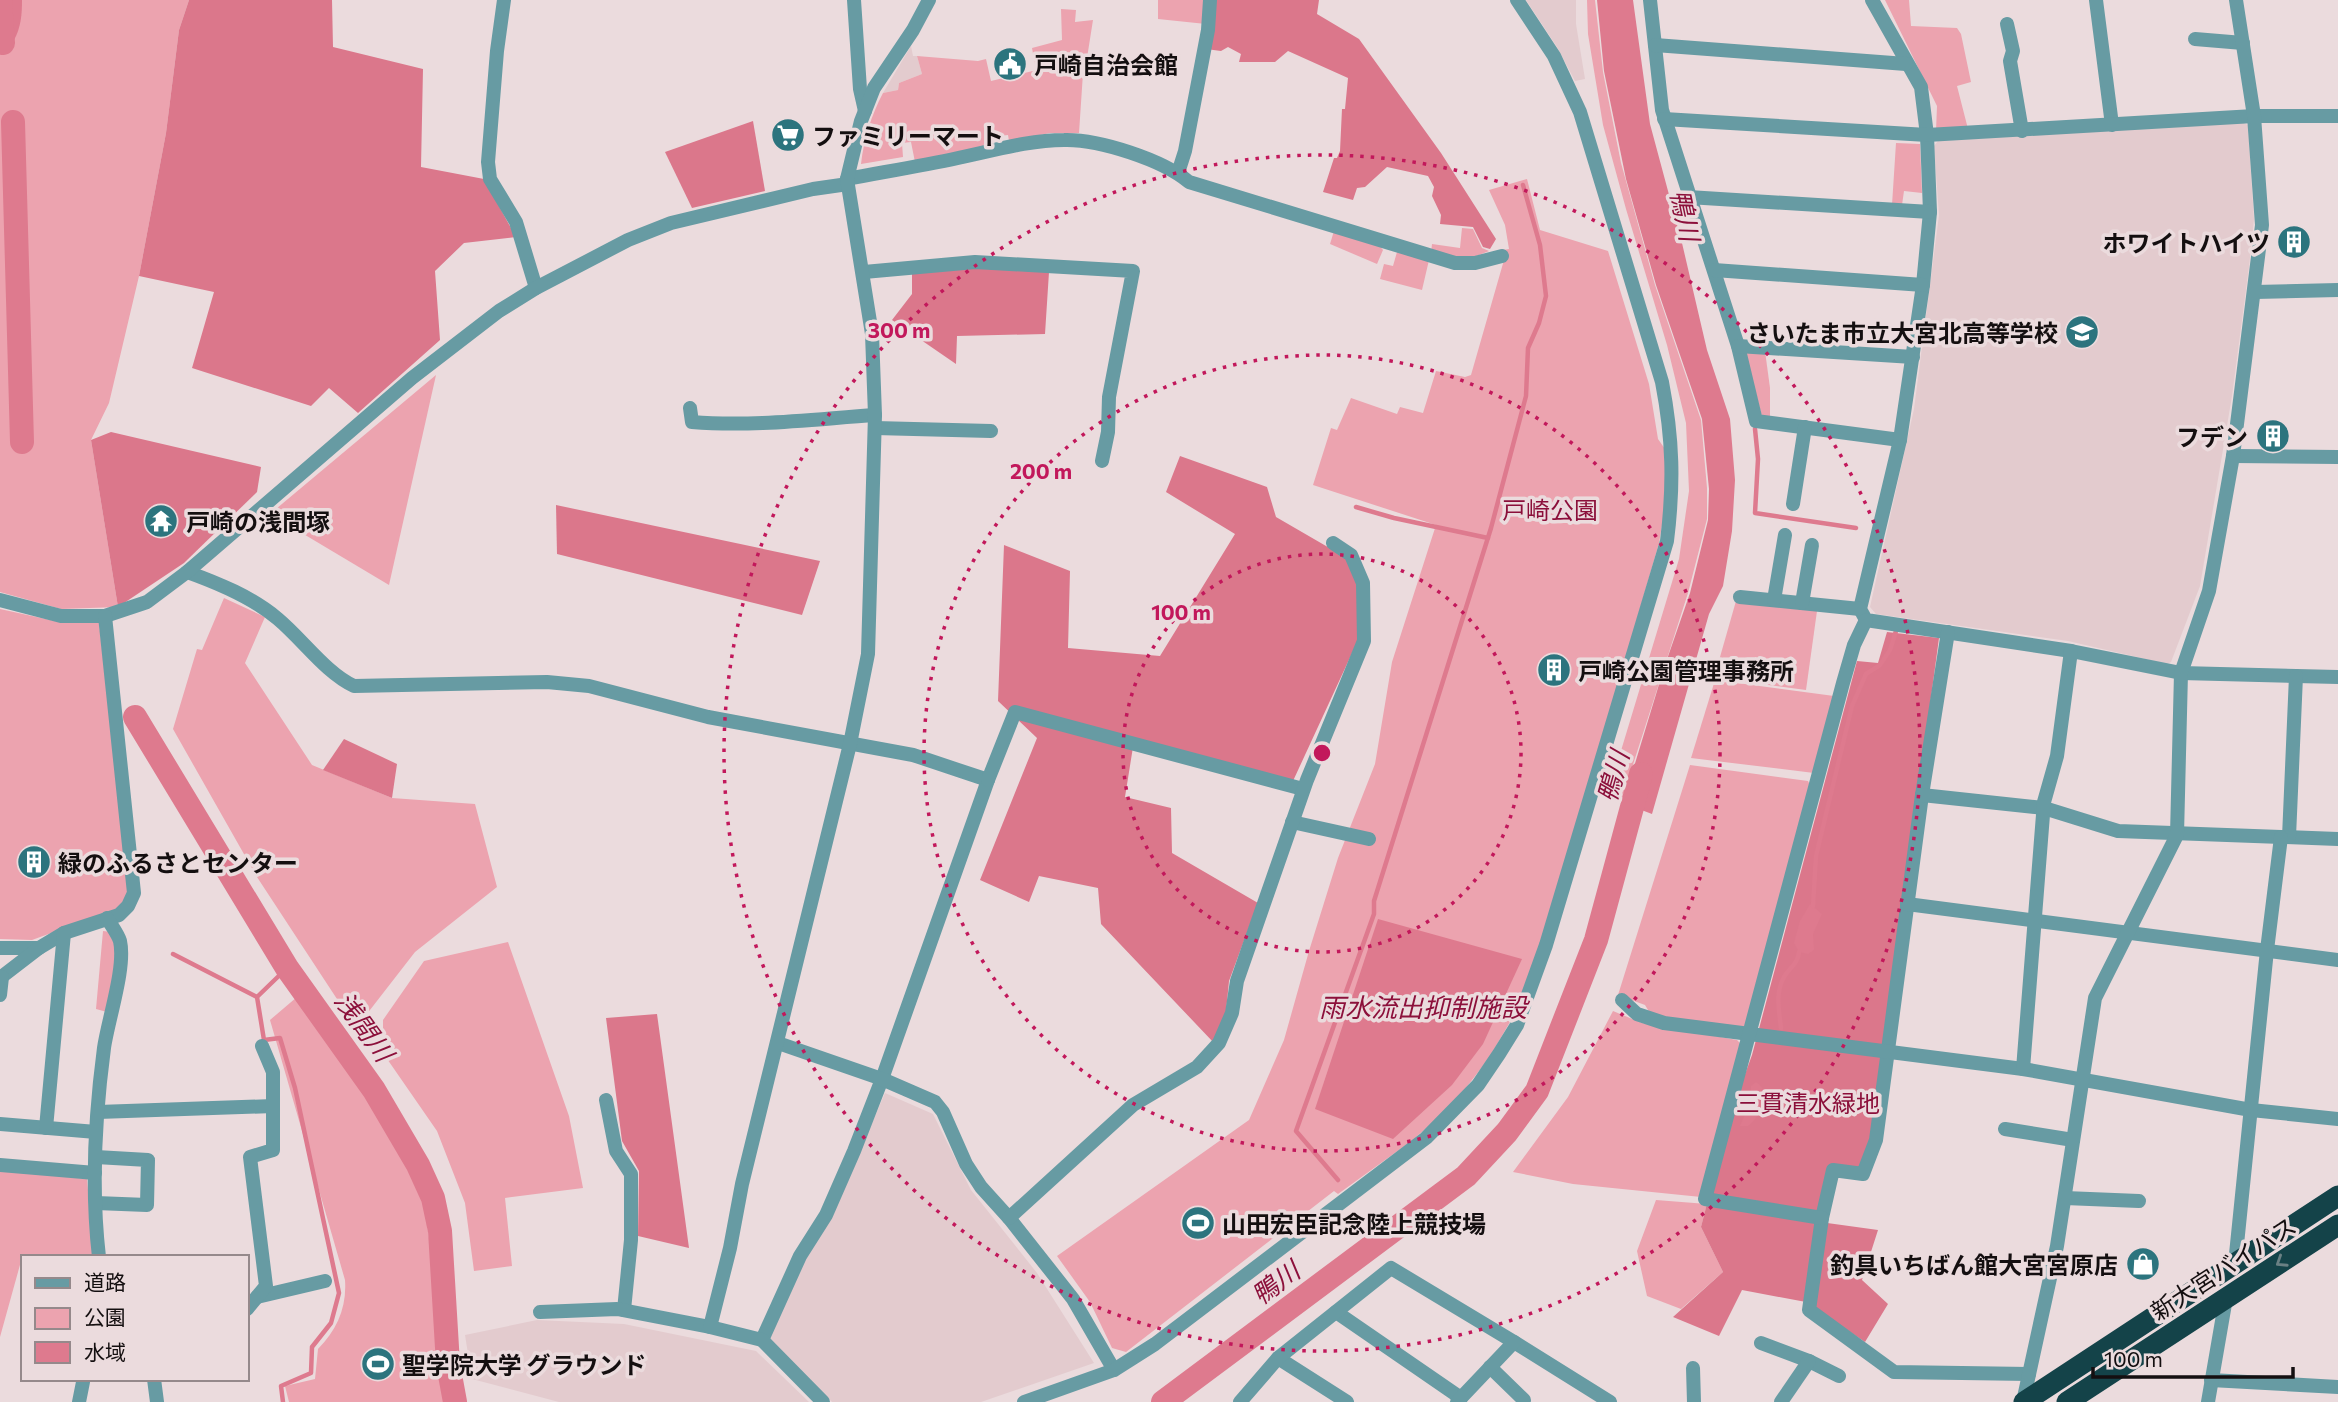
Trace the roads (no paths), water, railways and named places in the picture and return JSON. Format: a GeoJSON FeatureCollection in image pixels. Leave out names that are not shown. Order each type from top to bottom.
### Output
{"type":"FeatureCollection","features":[{"type":"Feature","properties":{"kind":"highway","name":"新大宮バイパス"},"geometry":{"type":"LineString","coordinates":[[2024,1402],[2338,1196]]}},
{"type":"Feature","properties":{"kind":"highway","name":"新大宮バイパス"},"geometry":{"type":"LineString","coordinates":[[2067,1402],[2338,1225]]}},
{"type":"Feature","properties":{"kind":"street"},"geometry":{"type":"LineString","coordinates":[[504,0],[488,162],[490,179],[516,222],[536,288]]}},
{"type":"Feature","properties":{"kind":"street"},"geometry":{"type":"LineString","coordinates":[[854,0],[860,89],[865,111]]}},
{"type":"Feature","properties":{"kind":"street"},"geometry":{"type":"LineString","coordinates":[[710,1327],[730,1248],[742,1184],[850,744],[868,654],[875,421],[872,334],[864,272],[847,181],[865,111],[874,88],[929,0]]}},
{"type":"Feature","properties":{"kind":"street"},"geometry":{"type":"LineString","coordinates":[[1178,173],[1208,30],[1210,0]]}},
{"type":"Feature","properties":{"kind":"street"},"geometry":{"type":"LineString","coordinates":[[1024,1402],[1114,1370],[1155,1344],[1426,1138],[1450,1116],[1489,1070],[1517,1025],[1546,945],[1667,541],[1672,474],[1671,426],[1662,382],[1580,112],[1554,55],[1517,0]]}},
{"type":"Feature","properties":{"kind":"street"},"geometry":{"type":"LineString","coordinates":[[1650,0],[1664,119],[1738,346],[1756,421],[1900,440]]}},
{"type":"Feature","properties":{"kind":"street"},"geometry":{"type":"LineString","coordinates":[[1822,1218],[1705,1199],[1863,614],[1900,440],[1913,357],[1930,212],[1927,135],[1920,87],[1872,0]]}},
{"type":"Feature","properties":{"kind":"street"},"geometry":{"type":"LineString","coordinates":[[2096,0],[2112,125]]}},
{"type":"Feature","properties":{"kind":"street"},"geometry":{"type":"LineString","coordinates":[[2024,1402],[2057,1246],[2095,998],[2177,835],[2181,673],[2209,591],[2233,456],[2262,225],[2254,116],[2236,0]]}},
{"type":"Feature","properties":{"kind":"street"},"geometry":{"type":"LineString","coordinates":[[2007,24],[2013,51],[2010,61],[2021,131]]}},
{"type":"Feature","properties":{"kind":"street"},"geometry":{"type":"LineString","coordinates":[[2195,39],[2243,43]]}},
{"type":"Feature","properties":{"kind":"street"},"geometry":{"type":"LineString","coordinates":[[1655,45],[1906,64]]}},
{"type":"Feature","properties":{"kind":"street"},"geometry":{"type":"LineString","coordinates":[[1664,119],[1927,135],[2254,116],[2338,116]]}},
{"type":"Feature","properties":{"kind":"street"},"geometry":{"type":"LineString","coordinates":[[0,600],[61,616],[104,616],[147,602],[187,572],[411,378],[499,310],[628,240],[671,223],[847,181],[1002,149],[1064,140],[1092,142],[1145,157],[1178,173],[1189,182],[1419,254],[1464,264],[1502,256]]}},
{"type":"Feature","properties":{"kind":"street"},"geometry":{"type":"LineString","coordinates":[[1688,197],[1930,212]]}},
{"type":"Feature","properties":{"kind":"street"},"geometry":{"type":"LineString","coordinates":[[864,272],[975,262],[1133,271],[1109,397],[1108,432],[1102,461]]}},
{"type":"Feature","properties":{"kind":"street"},"geometry":{"type":"LineString","coordinates":[[1714,270],[1923,285]]}},
{"type":"Feature","properties":{"kind":"street"},"geometry":{"type":"LineString","coordinates":[[2255,292],[2338,290]]}},
{"type":"Feature","properties":{"kind":"street"},"geometry":{"type":"LineString","coordinates":[[1738,346],[1913,357]]}},
{"type":"Feature","properties":{"kind":"street"},"geometry":{"type":"LineString","coordinates":[[690,408],[692,422],[752,424],[875,421],[990,431]]}},
{"type":"Feature","properties":{"kind":"street"},"geometry":{"type":"LineString","coordinates":[[1793,504],[1805,427]]}},
{"type":"Feature","properties":{"kind":"street"},"geometry":{"type":"LineString","coordinates":[[2233,456],[2338,457]]}},
{"type":"Feature","properties":{"kind":"street"},"geometry":{"type":"LineString","coordinates":[[1774,600],[1785,535]]}},
{"type":"Feature","properties":{"kind":"street"},"geometry":{"type":"LineString","coordinates":[[1009,1218],[1133,1105],[1197,1067],[1219,1043],[1232,1013],[1237,981],[1303,789],[1364,641],[1363,583],[1351,555],[1333,543]]}},
{"type":"Feature","properties":{"kind":"street"},"geometry":{"type":"LineString","coordinates":[[1802,603],[1812,544]]}},
{"type":"Feature","properties":{"kind":"street"},"geometry":{"type":"LineString","coordinates":[[187,572],[214,582],[276,617],[340,680],[354,687],[547,682],[589,686],[708,717],[913,755],[988,780]]}},
{"type":"Feature","properties":{"kind":"street"},"geometry":{"type":"LineString","coordinates":[[1740,597],[1802,603],[1948,632],[2071,650],[2181,673],[2338,677]]}},
{"type":"Feature","properties":{"kind":"street"},"geometry":{"type":"LineString","coordinates":[[0,995],[1,978],[39,948],[64,933],[118,915],[128,906],[134,893],[104,616]]}},
{"type":"Feature","properties":{"kind":"street"},"geometry":{"type":"LineString","coordinates":[[1948,632],[1922,795],[1876,1140],[1863,1174],[1833,1170],[1822,1218],[1809,1310],[1894,1371],[2029,1374]]}},
{"type":"Feature","properties":{"kind":"street"},"geometry":{"type":"LineString","coordinates":[[2023,1069],[2044,808],[2057,756],[2071,650]]}},
{"type":"Feature","properties":{"kind":"street"},"geometry":{"type":"LineString","coordinates":[[2235,1264],[2267,950],[2285,837],[2296,676]]}},
{"type":"Feature","properties":{"kind":"street"},"geometry":{"type":"LineString","coordinates":[[762,1340],[800,1256],[826,1215],[882,1079],[988,780],[1015,712],[1303,789]]}},
{"type":"Feature","properties":{"kind":"street"},"geometry":{"type":"LineString","coordinates":[[1922,795],[2044,808],[2118,831],[2338,839]]}},
{"type":"Feature","properties":{"kind":"street"},"geometry":{"type":"LineString","coordinates":[[1292,822],[1369,839]]}},
{"type":"Feature","properties":{"kind":"street"},"geometry":{"type":"LineString","coordinates":[[1908,904],[2338,960]]}},
{"type":"Feature","properties":{"kind":"street"},"geometry":{"type":"LineString","coordinates":[[99,1255],[96,1132],[104,1047],[119,968],[120,942],[107,918]]}},
{"type":"Feature","properties":{"kind":"street"},"geometry":{"type":"LineString","coordinates":[[46,1128],[64,933]]}},
{"type":"Feature","properties":{"kind":"street"},"geometry":{"type":"LineString","coordinates":[[0,948],[39,948]]}},
{"type":"Feature","properties":{"kind":"street"},"geometry":{"type":"LineString","coordinates":[[1622,1000],[1637,1014],[1664,1023],[1748,1036],[2023,1069],[2250,1110],[2338,1119]]}},
{"type":"Feature","properties":{"kind":"street"},"geometry":{"type":"LineString","coordinates":[[778,1044],[882,1079],[935,1102],[943,1112],[974,1176],[1073,1299],[1114,1370]]}},
{"type":"Feature","properties":{"kind":"street"},"geometry":{"type":"LineString","coordinates":[[248,1308],[266,1286],[250,1157],[273,1150],[273,1072],[262,1046]]}},
{"type":"Feature","properties":{"kind":"street"},"geometry":{"type":"LineString","coordinates":[[606,1100],[616,1151],[631,1174],[631,1240],[624,1310]]}},
{"type":"Feature","properties":{"kind":"street"},"geometry":{"type":"LineString","coordinates":[[98,1112],[273,1106]]}},
{"type":"Feature","properties":{"kind":"street"},"geometry":{"type":"LineString","coordinates":[[0,1124],[96,1132]]}},
{"type":"Feature","properties":{"kind":"street"},"geometry":{"type":"LineString","coordinates":[[2005,1129],[2073,1140]]}},
{"type":"Feature","properties":{"kind":"street"},"geometry":{"type":"LineString","coordinates":[[96,1157],[148,1160],[147,1205],[96,1203]]}},
{"type":"Feature","properties":{"kind":"street"},"geometry":{"type":"LineString","coordinates":[[0,1164],[95,1173]]}},
{"type":"Feature","properties":{"kind":"street"},"geometry":{"type":"LineString","coordinates":[[2064,1198],[2139,1201]]}},
{"type":"Feature","properties":{"kind":"street"},"geometry":{"type":"LineString","coordinates":[[1240,1402],[1278,1358],[1391,1268],[1610,1402]]}},
{"type":"Feature","properties":{"kind":"street"},"geometry":{"type":"LineString","coordinates":[[257,1297],[324,1280]]}},
{"type":"Feature","properties":{"kind":"street"},"geometry":{"type":"LineString","coordinates":[[2208,1402],[2226,1298]]}},
{"type":"Feature","properties":{"kind":"street"},"geometry":{"type":"LineString","coordinates":[[540,1312],[624,1310],[762,1340],[823,1402]]}},
{"type":"Feature","properties":{"kind":"street"},"geometry":{"type":"LineString","coordinates":[[1336,1312],[1459,1400],[1514,1342]]}},
{"type":"Feature","properties":{"kind":"street"},"geometry":{"type":"LineString","coordinates":[[1761,1343],[1809,1361],[1839,1376]]}},
{"type":"Feature","properties":{"kind":"street"},"geometry":{"type":"LineString","coordinates":[[1278,1358],[1347,1402]]}},
{"type":"Feature","properties":{"kind":"street"},"geometry":{"type":"LineString","coordinates":[[1782,1402],[1809,1361]]}},
{"type":"Feature","properties":{"kind":"street"},"geometry":{"type":"LineString","coordinates":[[1490,1367],[1524,1400]]}},
{"type":"Feature","properties":{"kind":"street"},"geometry":{"type":"LineString","coordinates":[[1693,1368],[1694,1402]]}},
{"type":"Feature","properties":{"kind":"street"},"geometry":{"type":"LineString","coordinates":[[2211,1380],[2338,1387]]}},
{"type":"Feature","properties":{"kind":"street"},"geometry":{"type":"LineString","coordinates":[[154,1381],[157,1402]]}},
{"type":"Feature","properties":{"kind":"street"},"geometry":{"type":"LineString","coordinates":[[79,1402],[83,1382]]}},
{"type":"Feature","properties":{"kind":"water"},"geometry":{"type":"Polygon","coordinates":[[[0,0],[22,0],[21,21],[14,40],[0,39],[0,0]]]}},
{"type":"Feature","properties":{"kind":"water"},"geometry":{"type":"Polygon","coordinates":[[[1597,0],[1633,0],[1650,124],[1707,350],[1730,419],[1735,480],[1732,531],[1723,586],[1709,614],[1652,814],[1623,803],[1690,593],[1708,520],[1709,489],[1702,419],[1656,285],[1626,179],[1604,71],[1597,0]]]}},
{"type":"Feature","properties":{"kind":"water"},"geometry":{"type":"Polygon","coordinates":[[[1810,904],[1822,914],[1813,934],[1814,950],[1808,954],[1799,952],[1794,943],[1800,921],[1810,904]]]}},
{"type":"Feature","properties":{"kind":"water","name":"雨水流出抑制施設"},"geometry":{"type":"Polygon","coordinates":[[[1378,919],[1522,959],[1483,1044],[1452,1085],[1393,1139],[1315,1109],[1378,919]]]}},
{"type":"Feature","properties":{"kind":"water"},"geometry":{"type":"Polygon","coordinates":[[[1756,1082],[1764,1092],[1761,1111],[1748,1126],[1740,1126],[1751,1100],[1751,1086],[1756,1082]]]}},
{"type":"Feature","properties":{"kind":"waterway","name":"浅間川"},"geometry":{"type":"LineString","coordinates":[[0,0],[3,43]]}},
{"type":"Feature","properties":{"kind":"waterway","name":"浅間川"},"geometry":{"type":"LineString","coordinates":[[13,122],[22,442]]}},
{"type":"Feature","properties":{"kind":"waterway"},"geometry":{"type":"LineString","coordinates":[[1338,1180],[1296,1131],[1374,914],[1374,901],[1491,528],[1526,396],[1528,348],[1539,323],[1546,296],[1540,245],[1523,185]]}},
{"type":"Feature","properties":{"kind":"waterway"},"geometry":{"type":"LineString","coordinates":[[1755,429],[1758,459],[1755,513],[1856,528]]}},
{"type":"Feature","properties":{"kind":"waterway"},"geometry":{"type":"LineString","coordinates":[[1356,507],[1488,538]]}},
{"type":"Feature","properties":{"kind":"waterway"},"geometry":{"type":"LineString","coordinates":[[1813,906],[1816,856],[1852,706],[1866,674],[1880,665],[1890,650],[1896,631]]}},
{"type":"Feature","properties":{"kind":"waterway","name":"浅間川"},"geometry":{"type":"LineString","coordinates":[[135,717],[287,968],[374,1090],[418,1165],[433,1198],[440,1231],[448,1364],[455,1402]]}},
{"type":"Feature","properties":{"kind":"waterway","name":"鴨川"},"geometry":{"type":"LineString","coordinates":[[1163,1402],[1466,1176],[1507,1132],[1537,1091],[1596,940],[1641,774]]}},
{"type":"Feature","properties":{"kind":"waterway"},"geometry":{"type":"LineString","coordinates":[[1781,1028],[1779,989],[1799,952]]}},
{"type":"Feature","properties":{"kind":"waterway"},"geometry":{"type":"LineString","coordinates":[[173,954],[257,997]]}},
{"type":"Feature","properties":{"kind":"waterway"},"geometry":{"type":"LineString","coordinates":[[283,1402],[281,1386],[311,1373],[312,1347],[331,1323],[339,1293],[295,1088],[280,1038],[264,1040],[257,997],[287,968]]}},
{"type":"Feature","properties":{"kind":"place","name":"戸崎自治会館"},"geometry":{"type":"Point","coordinates":[1010,64]}},
{"type":"Feature","properties":{"kind":"place","name":"ファミリーマート"},"geometry":{"type":"Point","coordinates":[788,135]}},
{"type":"Feature","properties":{"kind":"place","name":"ホワイトハイツ"},"geometry":{"type":"Point","coordinates":[2294,242]}},
{"type":"Feature","properties":{"kind":"place","name":"さいたま市立大宮北高等学校"},"geometry":{"type":"Point","coordinates":[2082,332]}},
{"type":"Feature","properties":{"kind":"place","name":"フデン"},"geometry":{"type":"Point","coordinates":[2273,436]}},
{"type":"Feature","properties":{"kind":"place","name":"戸崎の浅間塚"},"geometry":{"type":"Point","coordinates":[161,521]}},
{"type":"Feature","properties":{"kind":"place","name":"戸崎公園管理事務所"},"geometry":{"type":"Point","coordinates":[1554,670]}},
{"type":"Feature","properties":{"kind":"place","name":"緑のふるさとセンター"},"geometry":{"type":"Point","coordinates":[34,862]}},
{"type":"Feature","properties":{"kind":"place","name":"山田宏臣記念陸上競技場"},"geometry":{"type":"Point","coordinates":[1198,1223]}},
{"type":"Feature","properties":{"kind":"place","name":"釣具いちばん館大宮宮原店"},"geometry":{"type":"Point","coordinates":[2143,1264]}},
{"type":"Feature","properties":{"kind":"place","name":"聖学院大学 グラウンド"},"geometry":{"type":"Point","coordinates":[378,1364]}},
{"type":"Feature","properties":{"kind":"park label","name":"戸崎公園"},"geometry":{"type":"Point","coordinates":[1550,509]}},
{"type":"Feature","properties":{"kind":"park label","name":"三貫清水緑地"},"geometry":{"type":"Point","coordinates":[1808,1102]}}]}
